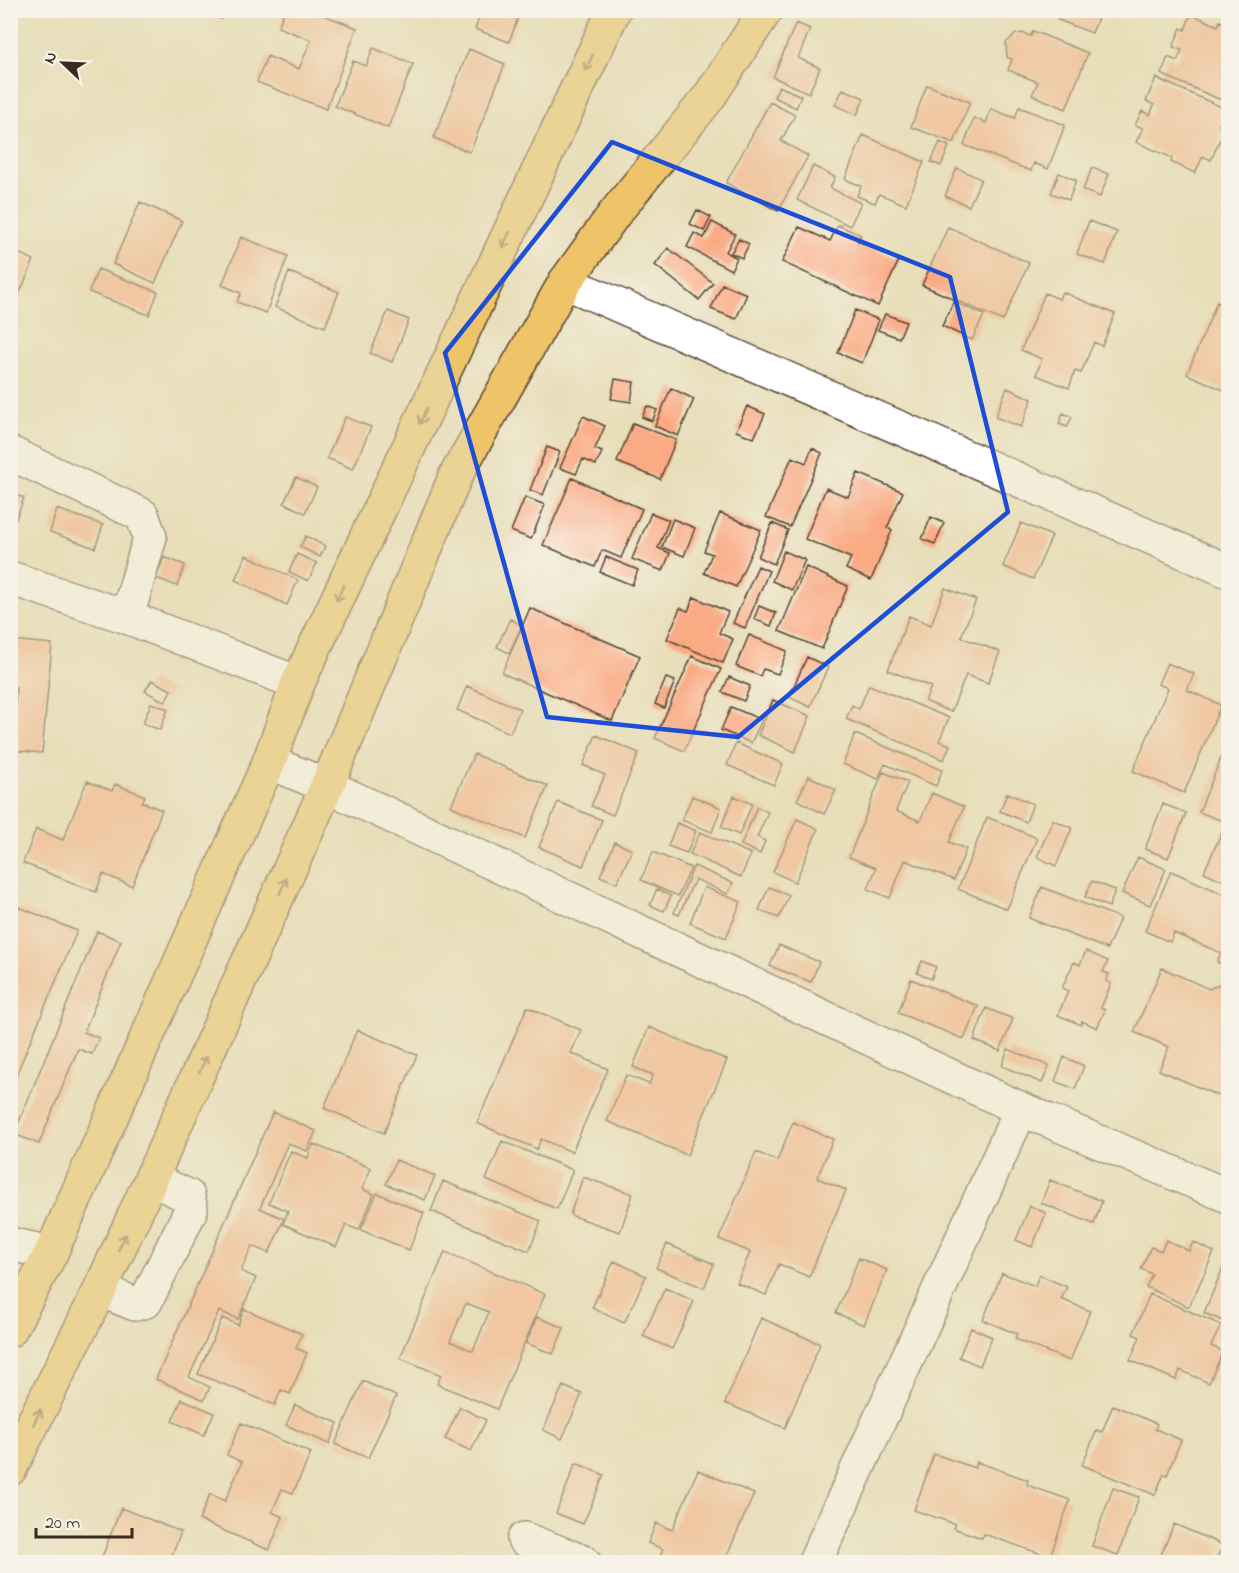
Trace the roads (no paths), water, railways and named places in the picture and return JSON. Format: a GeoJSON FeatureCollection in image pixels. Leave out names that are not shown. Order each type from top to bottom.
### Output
{"type":"FeatureCollection","features":[{"type":"Feature","properties":{"kind":"main road"},"geometry":{"type":"LineString","coordinates":[[10,1330],[51,1253],[269,762],[298,683],[614,10]]}},
{"type":"Feature","properties":{"kind":"main road"},"geometry":{"type":"LineString","coordinates":[[10,1469],[100,1290],[151,1179],[327,786],[456,475],[565,282],[615,213],[709,97],[766,10]]}},
{"type":"Feature","properties":{"kind":"street"},"geometry":{"type":"LineString","coordinates":[[565,282],[1228,571]]}},
{"type":"Feature","properties":{"kind":"street"},"geometry":{"type":"LineString","coordinates":[[10,453],[142,515],[150,537],[127,617]]}},
{"type":"Feature","properties":{"kind":"street"},"geometry":{"type":"LineString","coordinates":[[10,578],[127,617],[298,683]]}},
{"type":"Feature","properties":{"kind":"street"},"geometry":{"type":"LineString","coordinates":[[269,762],[327,786],[1021,1109],[1228,1196]]}},
{"type":"Feature","properties":{"kind":"street"},"geometry":{"type":"LineString","coordinates":[[815,1563],[1021,1109]]}},
{"type":"Feature","properties":{"kind":"street"},"geometry":{"type":"LineString","coordinates":[[100,1290],[135,1304],[146,1301],[191,1210],[189,1196],[151,1179]]}},
{"type":"Feature","properties":{"kind":"street"},"geometry":{"type":"LineString","coordinates":[[10,1244],[51,1253]]}},
{"type":"Feature","properties":{"kind":"street"},"geometry":{"type":"LineString","coordinates":[[524,1539],[584,1563]]}}]}
